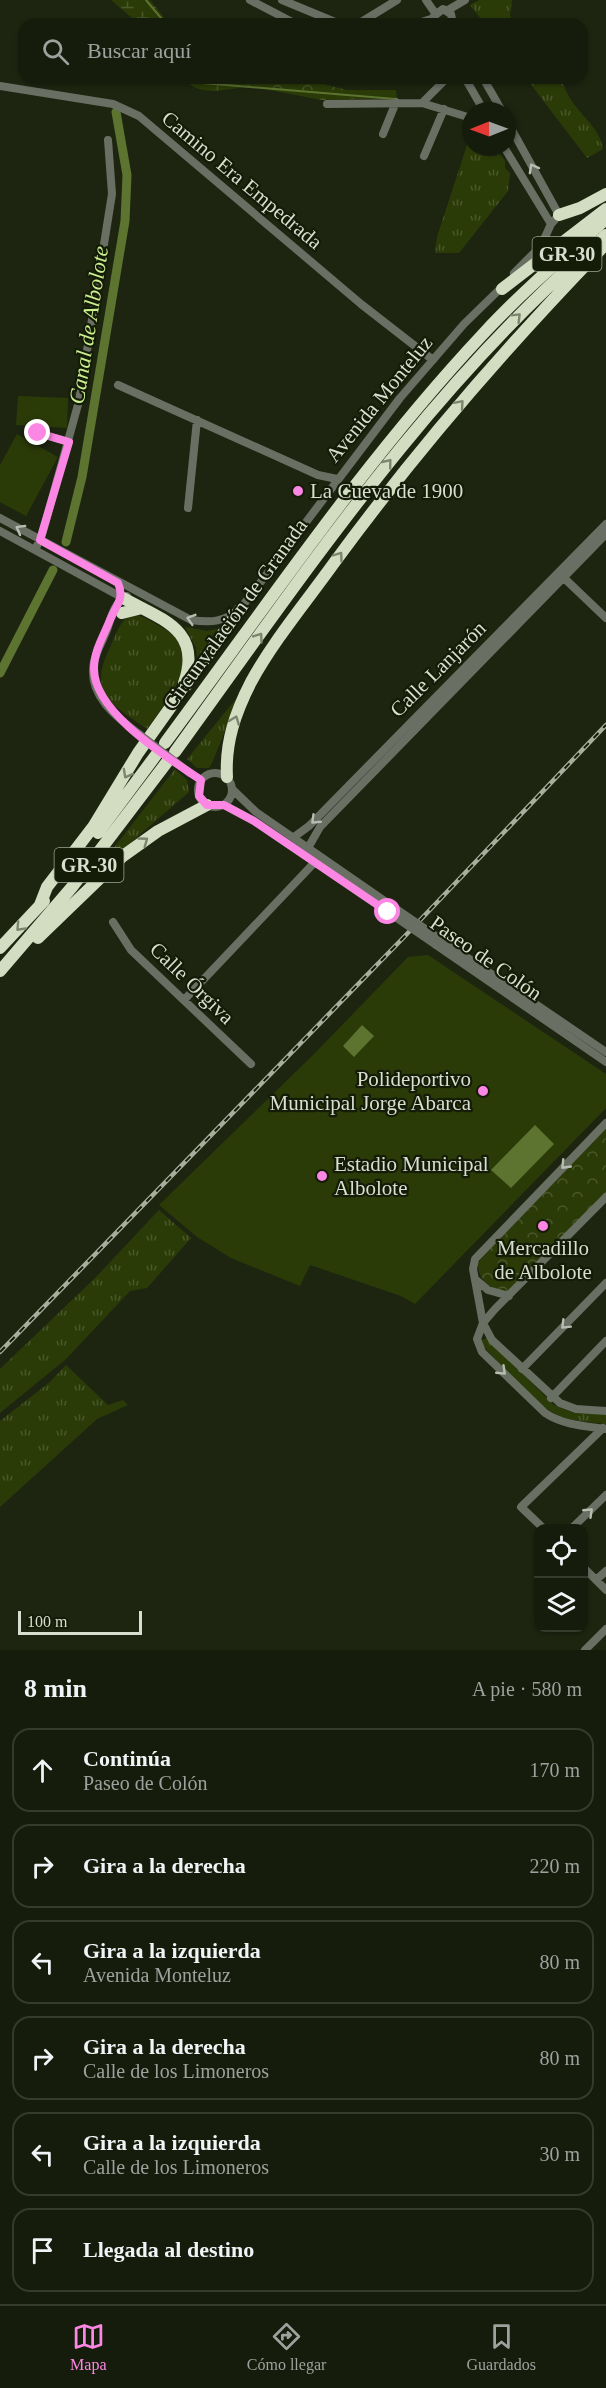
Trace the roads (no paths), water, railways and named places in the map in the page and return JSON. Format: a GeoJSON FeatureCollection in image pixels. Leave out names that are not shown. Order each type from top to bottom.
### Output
{"type":"FeatureCollection","features":[{"type":"Feature","properties":{"kind":"highway"},"geometry":{"type":"LineString","coordinates":[[555,219],[606,194]]}},
{"type":"Feature","properties":{"kind":"highway"},"geometry":{"type":"LineString","coordinates":[[502,289],[606,209]]}},
{"type":"Feature","properties":{"kind":"highway","name":"Circunvalación de Granada"},"geometry":{"type":"LineString","coordinates":[[165,743],[324,527],[428,395],[485,331],[606,219]]}},
{"type":"Feature","properties":{"kind":"highway","name":"Circunvalación de Granada"},"geometry":{"type":"LineString","coordinates":[[175,752],[363,495],[430,411],[539,295],[606,235]]}},
{"type":"Feature","properties":{"kind":"highway"},"geometry":{"type":"LineString","coordinates":[[230,783],[227,745],[239,710],[251,682],[295,616],[416,455],[606,244]]}},
{"type":"Feature","properties":{"kind":"highway"},"geometry":{"type":"LineString","coordinates":[[123,598],[142,602],[174,626],[182,635],[189,656],[182,689]]}},
{"type":"Feature","properties":{"kind":"highway"},"geometry":{"type":"LineString","coordinates":[[122,613],[142,602]]}},
{"type":"Feature","properties":{"kind":"highway"},"geometry":{"type":"LineString","coordinates":[[40,905],[47,887],[93,827],[182,689],[241,608]]}},
{"type":"Feature","properties":{"kind":"highway","name":"GR-30"},"geometry":{"type":"LineString","coordinates":[[0,948],[40,905],[118,808],[161,759],[72,887],[4,967]]}},
{"type":"Feature","properties":{"kind":"highway"},"geometry":{"type":"LineString","coordinates":[[4,967],[23,953],[123,856],[158,831],[207,805]]}},
{"type":"Feature","properties":{"kind":"street"},"geometry":{"type":"LineString","coordinates":[[250,0],[282,18],[289,1],[327,18]]}},
{"type":"Feature","properties":{"kind":"street"},"geometry":{"type":"LineString","coordinates":[[368,18],[397,0]]}},
{"type":"Feature","properties":{"kind":"street"},"geometry":{"type":"LineString","coordinates":[[426,0],[435,18],[465,0]]}},
{"type":"Feature","properties":{"kind":"street"},"geometry":{"type":"LineString","coordinates":[[443,0],[449,18]]}},
{"type":"Feature","properties":{"kind":"street"},"geometry":{"type":"LineString","coordinates":[[422,104],[441,84]]}},
{"type":"Feature","properties":{"kind":"street"},"geometry":{"type":"LineString","coordinates":[[468,84],[479,102]]}},
{"type":"Feature","properties":{"kind":"street"},"geometry":{"type":"LineString","coordinates":[[486,84],[496,102]]}},
{"type":"Feature","properties":{"kind":"street","name":"Camino Era Empedrada"},"geometry":{"type":"LineString","coordinates":[[0,86],[113,104],[139,116],[361,304],[434,360]]}},
{"type":"Feature","properties":{"kind":"street"},"geometry":{"type":"LineString","coordinates":[[382,134],[396,102]]}},
{"type":"Feature","properties":{"kind":"street"},"geometry":{"type":"LineString","coordinates":[[327,104],[396,102],[422,104],[462,115]]}},
{"type":"Feature","properties":{"kind":"street"},"geometry":{"type":"LineString","coordinates":[[424,156],[444,110]]}},
{"type":"Feature","properties":{"kind":"street"},"geometry":{"type":"LineString","coordinates":[[516,137],[555,219]]}},
{"type":"Feature","properties":{"kind":"street"},"geometry":{"type":"LineString","coordinates":[[35,550],[69,442],[79,401],[112,194],[108,140]]}},
{"type":"Feature","properties":{"kind":"street"},"geometry":{"type":"LineString","coordinates":[[511,156],[555,219]]}},
{"type":"Feature","properties":{"kind":"street","name":"Avenida Monteluz"},"geometry":{"type":"LineString","coordinates":[[0,518],[118,583],[142,602],[191,620],[208,623],[230,618],[241,608],[337,479],[464,324],[502,289],[541,246],[555,219]]}},
{"type":"Feature","properties":{"kind":"street"},"geometry":{"type":"LineString","coordinates":[[118,385],[318,475],[337,479]]}},
{"type":"Feature","properties":{"kind":"street"},"geometry":{"type":"LineString","coordinates":[[189,508],[197,420]]}},
{"type":"Feature","properties":{"kind":"street"},"geometry":{"type":"LineString","coordinates":[[38,433],[69,442]]}},
{"type":"Feature","properties":{"kind":"street","name":"Calle Lanjarón"},"geometry":{"type":"LineString","coordinates":[[294,837],[309,826],[606,524]]}},
{"type":"Feature","properties":{"kind":"street"},"geometry":{"type":"LineString","coordinates":[[0,531],[123,598]]}},
{"type":"Feature","properties":{"kind":"street","name":"Calle Lanjarón"},"geometry":{"type":"LineString","coordinates":[[308,848],[320,827],[606,534]]}},
{"type":"Feature","properties":{"kind":"street"},"geometry":{"type":"LineString","coordinates":[[563,577],[606,618]]}},
{"type":"Feature","properties":{"kind":"street"},"geometry":{"type":"LineString","coordinates":[[107,630],[122,613],[125,603],[118,583]]}},
{"type":"Feature","properties":{"kind":"street"},"geometry":{"type":"LineString","coordinates":[[123,598],[116,606],[94,665],[94,683],[110,710],[201,780]]}},
{"type":"Feature","properties":{"kind":"street"},"geometry":{"type":"LineString","coordinates":[[216,773],[230,783],[230,798],[224,805],[207,805],[199,796],[201,780],[216,773]]}},
{"type":"Feature","properties":{"kind":"street","name":"Paseo de Colón"},"geometry":{"type":"LineString","coordinates":[[230,783],[256,812],[606,1062]]}},
{"type":"Feature","properties":{"kind":"street","name":"Paseo de Colón"},"geometry":{"type":"LineString","coordinates":[[224,805],[254,821],[390,909]]}},
{"type":"Feature","properties":{"kind":"street"},"geometry":{"type":"LineString","coordinates":[[184,1000],[315,862]]}},
{"type":"Feature","properties":{"kind":"street","name":"Calle Órgiva"},"geometry":{"type":"LineString","coordinates":[[114,922],[132,950],[251,1064]]}},
{"type":"Feature","properties":{"kind":"street","name":"Paseo de Colón"},"geometry":{"type":"LineString","coordinates":[[438,942],[606,1052]]}},
{"type":"Feature","properties":{"kind":"street"},"geometry":{"type":"LineString","coordinates":[[606,1123],[475,1259],[475,1279],[483,1323],[492,1340],[551,1398],[567,1407],[602,1411],[606,1402]]}},
{"type":"Feature","properties":{"kind":"street"},"geometry":{"type":"LineString","coordinates":[[604,1429],[569,1424],[555,1420],[545,1413],[482,1352],[477,1339],[483,1323],[606,1197]]}},
{"type":"Feature","properties":{"kind":"street"},"geometry":{"type":"LineString","coordinates":[[475,1279],[488,1290],[509,1296]]}},
{"type":"Feature","properties":{"kind":"street"},"geometry":{"type":"LineString","coordinates":[[522,1369],[606,1283]]}},
{"type":"Feature","properties":{"kind":"street"},"geometry":{"type":"LineString","coordinates":[[551,1398],[606,1341]]}},
{"type":"Feature","properties":{"kind":"street"},"geometry":{"type":"LineString","coordinates":[[539,1524],[521,1507],[604,1429]]}},
{"type":"Feature","properties":{"kind":"street"},"geometry":{"type":"LineString","coordinates":[[576,1524],[606,1495]]}},
{"type":"Feature","properties":{"kind":"street"},"geometry":{"type":"LineString","coordinates":[[596,1580],[606,1571]]}},
{"type":"Feature","properties":{"kind":"street"},"geometry":{"type":"LineString","coordinates":[[588,1572],[606,1590]]}},
{"type":"Feature","properties":{"kind":"street"},"geometry":{"type":"LineString","coordinates":[[585,1650],[606,1629]]}},
{"type":"Feature","properties":{"kind":"waterway"},"geometry":{"type":"LineString","coordinates":[[146,0],[161,18]]}},
{"type":"Feature","properties":{"kind":"waterway"},"geometry":{"type":"LineString","coordinates":[[214,84],[395,99]]}},
{"type":"Feature","properties":{"kind":"waterway","name":"Canal de Albolote"},"geometry":{"type":"LineString","coordinates":[[66,542],[82,477],[125,221],[127,175],[116,112]]}},
{"type":"Feature","properties":{"kind":"waterway","name":"Canal de Albolote"},"geometry":{"type":"LineString","coordinates":[[0,673],[53,570]]}},
{"type":"Feature","properties":{"kind":"railway"},"geometry":{"type":"LineString","coordinates":[[0,1352],[405,936],[606,725]]}},
{"type":"Feature","properties":{"kind":"place","name":"La Cueva de 1900"},"geometry":{"type":"Point","coordinates":[298,491]}},
{"type":"Feature","properties":{"kind":"place","name":"Polideportivo Municipal Jorge Abarca"},"geometry":{"type":"Point","coordinates":[483,1091]}},
{"type":"Feature","properties":{"kind":"place","name":"Estadio Municipal Albolote"},"geometry":{"type":"Point","coordinates":[322,1176]}},
{"type":"Feature","properties":{"kind":"place","name":"Mercadillo de Albolote"},"geometry":{"type":"Point","coordinates":[543,1226]}}]}
